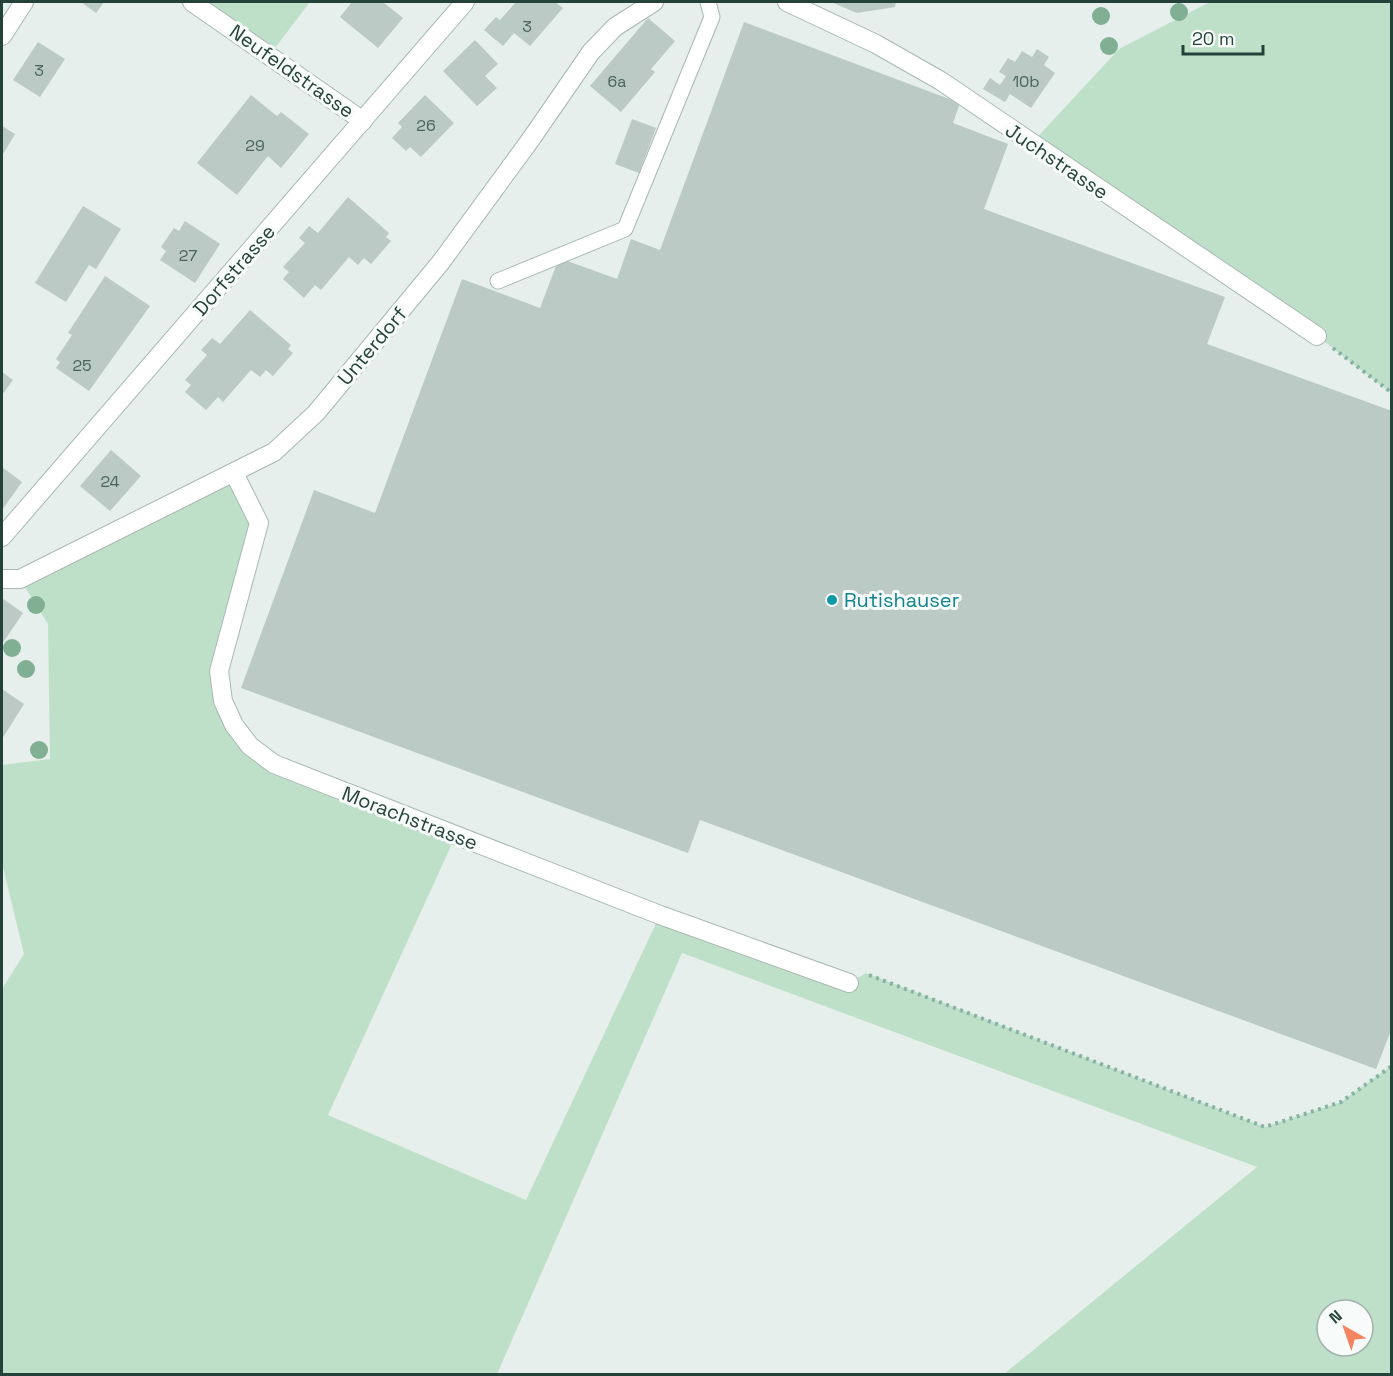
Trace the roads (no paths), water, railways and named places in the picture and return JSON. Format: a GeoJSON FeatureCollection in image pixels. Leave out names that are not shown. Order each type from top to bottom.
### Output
{"type":"FeatureCollection","features":[{"type":"Feature","properties":{"kind":"street"},"geometry":{"type":"LineString","coordinates":[[2,36],[24,2]]}},
{"type":"Feature","properties":{"kind":"street","name":"Neufeldstrasse"},"geometry":{"type":"LineString","coordinates":[[192,2],[363,121]]}},
{"type":"Feature","properties":{"kind":"street","name":"Dorfstrasse"},"geometry":{"type":"LineString","coordinates":[[2,537],[465,2]]}},
{"type":"Feature","properties":{"kind":"street","name":"Unterdorf"},"geometry":{"type":"LineString","coordinates":[[2,579],[20,579],[274,452],[316,413],[441,262],[591,52],[615,27],[654,2]]}},
{"type":"Feature","properties":{"kind":"street","name":"Juchstrasse"},"geometry":{"type":"LineString","coordinates":[[788,2],[876,44],[941,81],[1317,336]]}},
{"type":"Feature","properties":{"kind":"street","name":"Morachstrasse"},"geometry":{"type":"LineString","coordinates":[[234,473],[259,524],[219,671],[223,701],[234,725],[250,746],[273,764],[660,915],[849,983]]}},
{"type":"Feature","properties":{"kind":"lane"},"geometry":{"type":"LineString","coordinates":[[498,281],[625,229],[712,17],[708,2]]}},
{"type":"Feature","properties":{"kind":"place","name":"Rutishauser"},"geometry":{"type":"Point","coordinates":[832,600]}}]}
